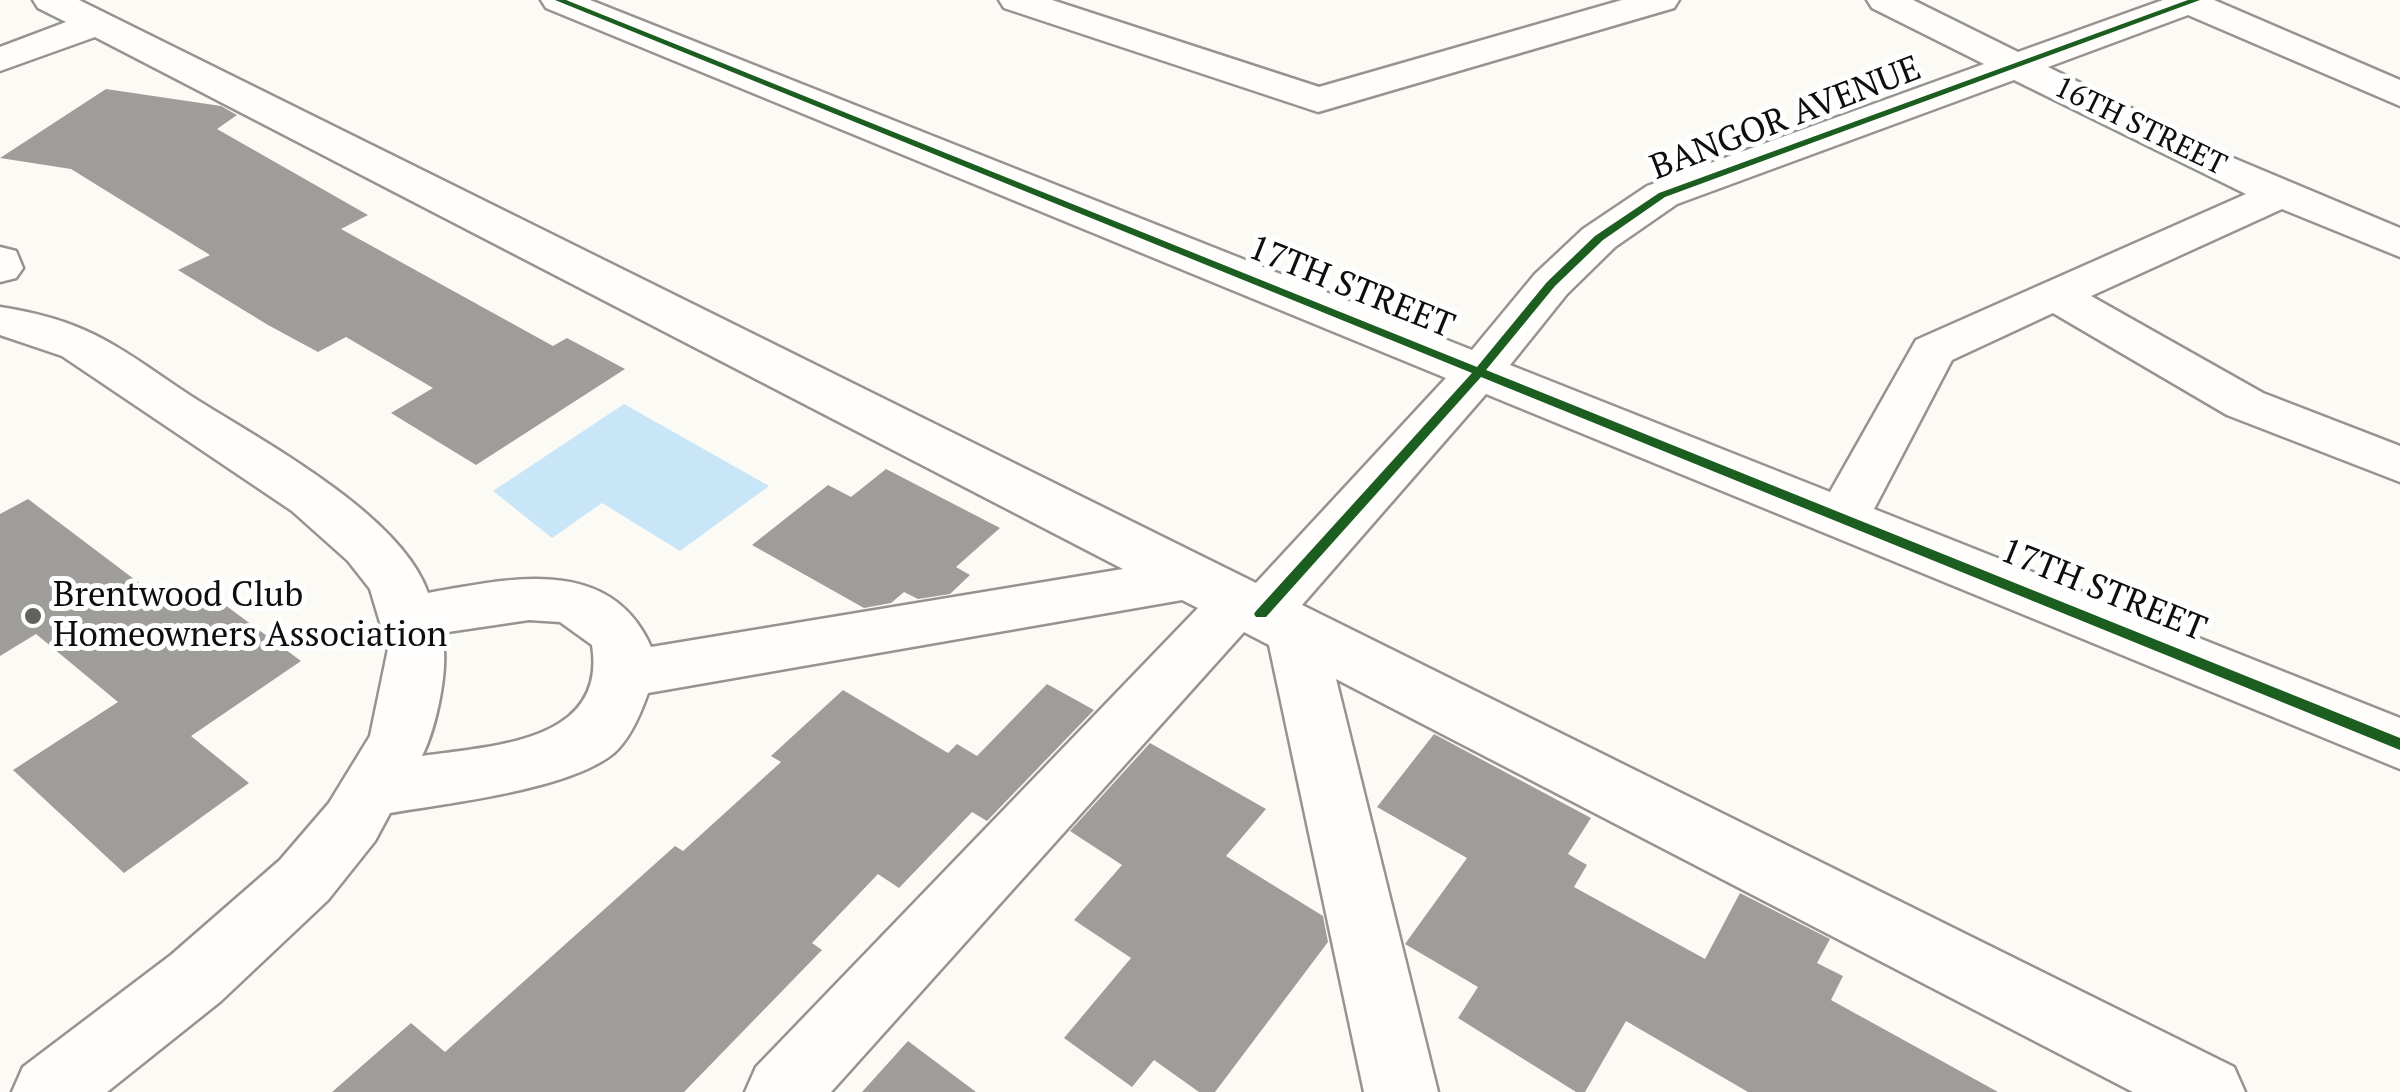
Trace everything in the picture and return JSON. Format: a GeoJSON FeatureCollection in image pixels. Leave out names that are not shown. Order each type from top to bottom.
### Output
{"type":"FeatureCollection","features":[{"type":"Feature","properties":{"kind":"street","name":"17TH STREET"},"geometry":{"type":"LineString","coordinates":[[559,0],[2400,744]]}},
{"type":"Feature","properties":{"kind":"street"},"geometry":{"type":"LineString","coordinates":[[1017,0],[1318,100],[1661,0]]}},
{"type":"Feature","properties":{"kind":"street","name":"16TH STREET"},"geometry":{"type":"LineString","coordinates":[[1885,0],[2210,164],[2400,244]]}},
{"type":"Feature","properties":{"kind":"street","name":"BANGOR AVENUE"},"geometry":{"type":"LineString","coordinates":[[782,1092],[1246,606],[1480,372],[1552,284],[1599,238],[1662,195],[2190,1]]}},
{"type":"Feature","properties":{"kind":"street"},"geometry":{"type":"LineString","coordinates":[[2190,1],[2400,94]]}},
{"type":"Feature","properties":{"kind":"street"},"geometry":{"type":"LineString","coordinates":[[0,60],[74,12],[2208,1092]]}},
{"type":"Feature","properties":{"kind":"street"},"geometry":{"type":"LineString","coordinates":[[1842,518],[1934,350],[2281,194]]}},
{"type":"Feature","properties":{"kind":"street"},"geometry":{"type":"LineString","coordinates":[[2058,297],[2245,404],[2400,466]]}},
{"type":"Feature","properties":{"kind":"street"},"geometry":{"type":"LineString","coordinates":[[0,321],[29,326],[80,346],[311,498],[367,547],[396,583],[418,649],[400,740],[352,822],[304,880],[196,978],[49,1092]]}},
{"type":"Feature","properties":{"kind":"street"},"geometry":{"type":"LineString","coordinates":[[370,791],[545,758],[590,738],[615,704],[627,656],[617,629],[590,611],[545,599],[408,618]]}},
{"type":"Feature","properties":{"kind":"street"},"geometry":{"type":"LineString","coordinates":[[623,674],[1246,606]]}},
{"type":"Feature","properties":{"kind":"street"},"geometry":{"type":"LineString","coordinates":[[1246,606],[1401,1092]]}},
{"type":"Feature","properties":{"kind":"water"},"geometry":{"type":"Polygon","coordinates":[[[624,404],[769,486],[680,551],[602,503],[552,538],[493,491],[624,404]]]}},
{"type":"Feature","properties":{"kind":"building"},"geometry":{"type":"Polygon","coordinates":[[[106,89],[221,106],[237,115],[217,129],[368,215],[341,229],[553,346],[567,338],[625,369],[476,465],[391,413],[433,388],[346,337],[318,352],[268,325],[178,270],[210,255],[71,169],[0,158],[106,89]]]}},
{"type":"Feature","properties":{"kind":"building"},"geometry":{"type":"Polygon","coordinates":[[[886,469],[1000,528],[956,567],[970,575],[950,594],[918,599],[904,592],[891,603],[864,608],[752,545],[828,485],[851,497],[886,469]]]}},
{"type":"Feature","properties":{"kind":"building"},"geometry":{"type":"Polygon","coordinates":[[[28,499],[171,607],[202,588],[301,661],[191,736],[249,783],[124,873],[13,770],[118,702],[36,634],[0,656],[0,514],[28,499]]]}},
{"type":"Feature","properties":{"kind":"building"},"geometry":{"type":"Polygon","coordinates":[[[1047,684],[1094,710],[987,821],[972,812],[899,888],[878,874],[812,943],[822,950],[684,1092],[332,1092],[411,1023],[445,1052],[675,846],[683,851],[781,762],[771,756],[843,690],[948,753],[957,744],[977,756],[1047,684]]]}},
{"type":"Feature","properties":{"kind":"building"},"geometry":{"type":"Polygon","coordinates":[[[1434,734],[1591,818],[1568,854],[1587,865],[1574,887],[1705,959],[1740,893],[1830,939],[1817,963],[1843,976],[1831,1000],[1998,1092],[1748,1092],[1626,1021],[1585,1092],[1576,1092],[1458,1018],[1478,987],[1405,944],[1467,858],[1377,807],[1434,734]]]}},
{"type":"Feature","properties":{"kind":"building"},"geometry":{"type":"Polygon","coordinates":[[[1150,743],[1266,809],[1226,856],[1323,916],[1328,942],[1215,1092],[1199,1092],[1154,1060],[1132,1087],[1064,1038],[1131,958],[1074,920],[1122,865],[1070,831],[1150,743]]]}},
{"type":"Feature","properties":{"kind":"building"},"geometry":{"type":"Polygon","coordinates":[[[908,1041],[976,1092],[862,1092],[908,1041]]]}},
{"type":"Feature","properties":{"kind":"cycle path"},"geometry":{"type":"LineString","coordinates":[[559,0],[2400,744]]}},
{"type":"Feature","properties":{"kind":"cycle path"},"geometry":{"type":"LineString","coordinates":[[1261,614],[1479,372],[1551,284],[1599,238],[1662,195],[2196,0]]}},
{"type":"Feature","properties":{"kind":"place","name":"Brentwood Club Homeowners Association"},"geometry":{"type":"Point","coordinates":[33,616]}}]}
